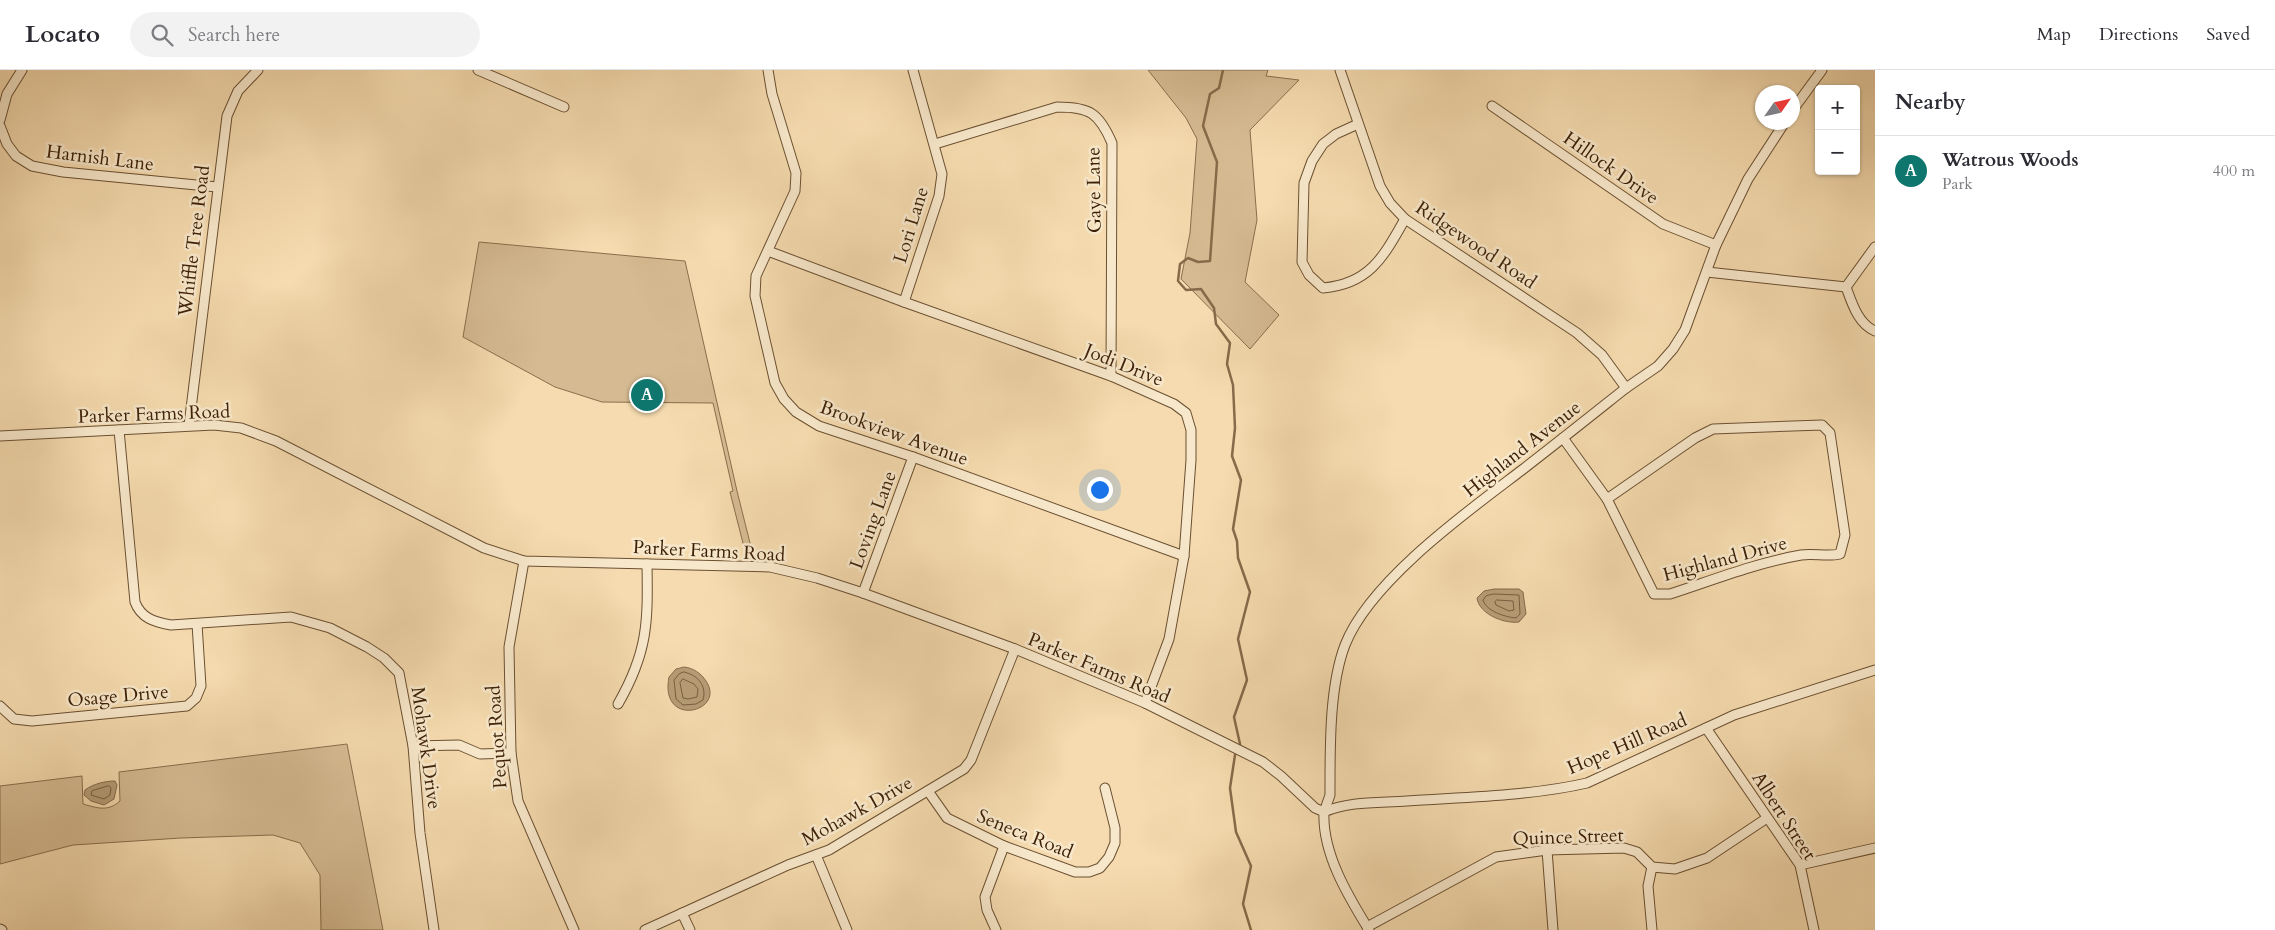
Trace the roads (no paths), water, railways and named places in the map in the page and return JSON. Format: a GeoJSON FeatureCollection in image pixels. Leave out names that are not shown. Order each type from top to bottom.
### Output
{"type":"FeatureCollection","features":[{"type":"Feature","properties":{"kind":"street"},"geometry":{"type":"LineString","coordinates":[[0,120],[7,94],[22,70]]}},
{"type":"Feature","properties":{"kind":"street","name":"Whiffle Tree Road"},"geometry":{"type":"LineString","coordinates":[[189,425],[227,116],[238,91],[258,70]]}},
{"type":"Feature","properties":{"kind":"street"},"geometry":{"type":"LineString","coordinates":[[478,70],[564,107]]}},
{"type":"Feature","properties":{"kind":"street","name":"Brookview Avenue"},"geometry":{"type":"LineString","coordinates":[[768,70],[772,94],[796,173],[795,191],[756,276],[755,296],[775,382],[784,399],[796,412],[819,426],[913,457],[1184,556]]}},
{"type":"Feature","properties":{"kind":"street","name":"Lori Lane"},"geometry":{"type":"LineString","coordinates":[[904,302],[939,196],[942,174],[913,70]]}},
{"type":"Feature","properties":{"kind":"street","name":"Ridgewood Road"},"geometry":{"type":"LineString","coordinates":[[1340,70],[1380,186],[1390,203],[1405,219],[1578,333],[1602,355],[1626,388]]}},
{"type":"Feature","properties":{"kind":"street"},"geometry":{"type":"LineString","coordinates":[[1800,100],[1822,70]]}},
{"type":"Feature","properties":{"kind":"street","name":"Hillock Drive"},"geometry":{"type":"LineString","coordinates":[[1492,106],[1663,224],[1716,245]]}},
{"type":"Feature","properties":{"kind":"street","name":"Gaye Lane"},"geometry":{"type":"LineString","coordinates":[[935,144],[1058,107],[1075,107],[1093,113],[1104,124],[1112,143],[1111,376]]}},
{"type":"Feature","properties":{"kind":"street"},"geometry":{"type":"LineString","coordinates":[[1358,124],[1336,134],[1323,144],[1312,161],[1304,183],[1302,262],[1309,275],[1323,288],[1341,286],[1361,277],[1382,259],[1405,219]]}},
{"type":"Feature","properties":{"kind":"street","name":"Harnish Lane"},"geometry":{"type":"LineString","coordinates":[[0,126],[6,144],[16,156],[32,166],[63,172],[217,187]]}},
{"type":"Feature","properties":{"kind":"street","name":"Highland Avenue"},"geometry":{"type":"LineString","coordinates":[[1324,812],[1330,795],[1335,686],[1341,658],[1359,619],[1386,586],[1429,544],[1626,388],[1658,366],[1673,350],[1685,330],[1716,245],[1748,179],[1780,130]]}},
{"type":"Feature","properties":{"kind":"street"},"geometry":{"type":"LineString","coordinates":[[1846,287],[1875,247]]}},
{"type":"Feature","properties":{"kind":"street","name":"Jodi Drive"},"geometry":{"type":"LineString","coordinates":[[768,251],[1111,376],[1174,404],[1186,413],[1192,430],[1184,556],[1169,639],[1145,703]]}},
{"type":"Feature","properties":{"kind":"street"},"geometry":{"type":"LineString","coordinates":[[1706,272],[1846,287]]}},
{"type":"Feature","properties":{"kind":"street"},"geometry":{"type":"LineString","coordinates":[[1846,287],[1855,309],[1867,327],[1875,330]]}},
{"type":"Feature","properties":{"kind":"street","name":"Highland Drive"},"geometry":{"type":"LineString","coordinates":[[1564,438],[1607,499],[1654,594],[1670,594],[1770,562],[1804,555],[1828,556],[1840,554],[1845,535],[1830,433],[1822,424],[1713,429],[1694,438],[1607,499]]}},
{"type":"Feature","properties":{"kind":"street","name":"Parker Farms Road"},"geometry":{"type":"LineString","coordinates":[[0,436],[189,425],[230,426],[255,432],[276,441],[484,548],[524,560],[770,567],[817,578],[1015,649],[1145,703],[1262,762],[1281,776],[1315,808],[1324,812]]}},
{"type":"Feature","properties":{"kind":"street","name":"Mohawk Drive"},"geometry":{"type":"LineString","coordinates":[[119,430],[134,602],[139,612],[153,621],[170,625],[291,617],[330,628],[367,646],[384,658],[399,673],[413,746],[420,833],[434,930]]}},
{"type":"Feature","properties":{"kind":"street","name":"Loving Lane"},"geometry":{"type":"LineString","coordinates":[[863,593],[913,457]]}},
{"type":"Feature","properties":{"kind":"street","name":"Pequot Road"},"geometry":{"type":"LineString","coordinates":[[524,560],[509,647],[511,753],[518,802],[574,930]]}},
{"type":"Feature","properties":{"kind":"street"},"geometry":{"type":"LineString","coordinates":[[618,704],[631,682],[642,654],[648,616],[647,564]]}},
{"type":"Feature","properties":{"kind":"street","name":"Osage Drive"},"geometry":{"type":"LineString","coordinates":[[0,706],[14,719],[32,721],[187,706],[196,698],[201,686],[197,624]]}},
{"type":"Feature","properties":{"kind":"street","name":"Mohawk Drive"},"geometry":{"type":"LineString","coordinates":[[645,930],[816,855],[964,769],[971,760],[1015,649]]}},
{"type":"Feature","properties":{"kind":"street","name":"Hope Hill Road"},"geometry":{"type":"LineString","coordinates":[[1324,812],[1350,805],[1574,786],[1599,778],[1734,715],[1875,670]]}},
{"type":"Feature","properties":{"kind":"street","name":"Albert Street"},"geometry":{"type":"LineString","coordinates":[[1706,728],[1800,865],[1805,881],[1814,930]]}},
{"type":"Feature","properties":{"kind":"street"},"geometry":{"type":"LineString","coordinates":[[413,746],[459,745],[480,754],[511,753]]}},
{"type":"Feature","properties":{"kind":"street","name":"Seneca Road"},"geometry":{"type":"LineString","coordinates":[[928,791],[947,818],[1004,846],[1075,872],[1088,872],[1100,868],[1110,857],[1115,843],[1115,828],[1105,788]]}},
{"type":"Feature","properties":{"kind":"street"},"geometry":{"type":"LineString","coordinates":[[1324,812],[1324,829],[1336,866],[1368,929]]}},
{"type":"Feature","properties":{"kind":"street"},"geometry":{"type":"LineString","coordinates":[[1652,930],[1648,886],[1652,867],[1674,868],[1707,858],[1767,818]]}},
{"type":"Feature","properties":{"kind":"street"},"geometry":{"type":"LineString","coordinates":[[996,930],[987,910],[986,897],[1004,846]]}},
{"type":"Feature","properties":{"kind":"street","name":"Quince Street"},"geometry":{"type":"LineString","coordinates":[[1368,929],[1449,880],[1496,857],[1547,850],[1624,848],[1637,852],[1652,867]]}},
{"type":"Feature","properties":{"kind":"street"},"geometry":{"type":"LineString","coordinates":[[1800,865],[1875,848]]}},
{"type":"Feature","properties":{"kind":"street"},"geometry":{"type":"LineString","coordinates":[[1547,850],[1553,930]]}},
{"type":"Feature","properties":{"kind":"street"},"geometry":{"type":"LineString","coordinates":[[816,855],[847,930]]}},
{"type":"Feature","properties":{"kind":"street"},"geometry":{"type":"LineString","coordinates":[[682,913],[690,930]]}},
{"type":"Feature","properties":{"kind":"water"},"geometry":{"type":"Polygon","coordinates":[[[1519,589],[1523,592],[1526,614],[1519,622],[1500,620],[1482,609],[1477,598],[1484,591],[1519,589]]]}},
{"type":"Feature","properties":{"kind":"water"},"geometry":{"type":"Polygon","coordinates":[[[684,667],[699,673],[706,681],[710,692],[708,701],[701,707],[692,710],[682,709],[674,704],[669,693],[669,677],[676,669],[684,667]]]}},
{"type":"Feature","properties":{"kind":"water"},"geometry":{"type":"Polygon","coordinates":[[[115,781],[117,785],[114,799],[104,805],[91,801],[84,795],[85,790],[92,786],[103,782],[115,781]]]}},
{"type":"Feature","properties":{"kind":"waterway"},"geometry":{"type":"LineString","coordinates":[[1223,70],[1219,88],[1210,94],[1203,126],[1217,162],[1210,261],[1198,262],[1188,258],[1180,264],[1178,281],[1186,290],[1201,289],[1214,308],[1216,324],[1230,343],[1227,364],[1233,385],[1235,428],[1232,456],[1241,480],[1233,529],[1237,541],[1238,558],[1250,592],[1238,639],[1247,680],[1234,717],[1240,744]]}},
{"type":"Feature","properties":{"kind":"waterway"},"geometry":{"type":"LineString","coordinates":[[1235,755],[1230,788],[1236,832],[1251,866],[1243,904],[1251,930]]}},
{"type":"Feature","properties":{"kind":"place","name":"Watrous Woods"},"geometry":{"type":"Point","coordinates":[647,395]}}]}
